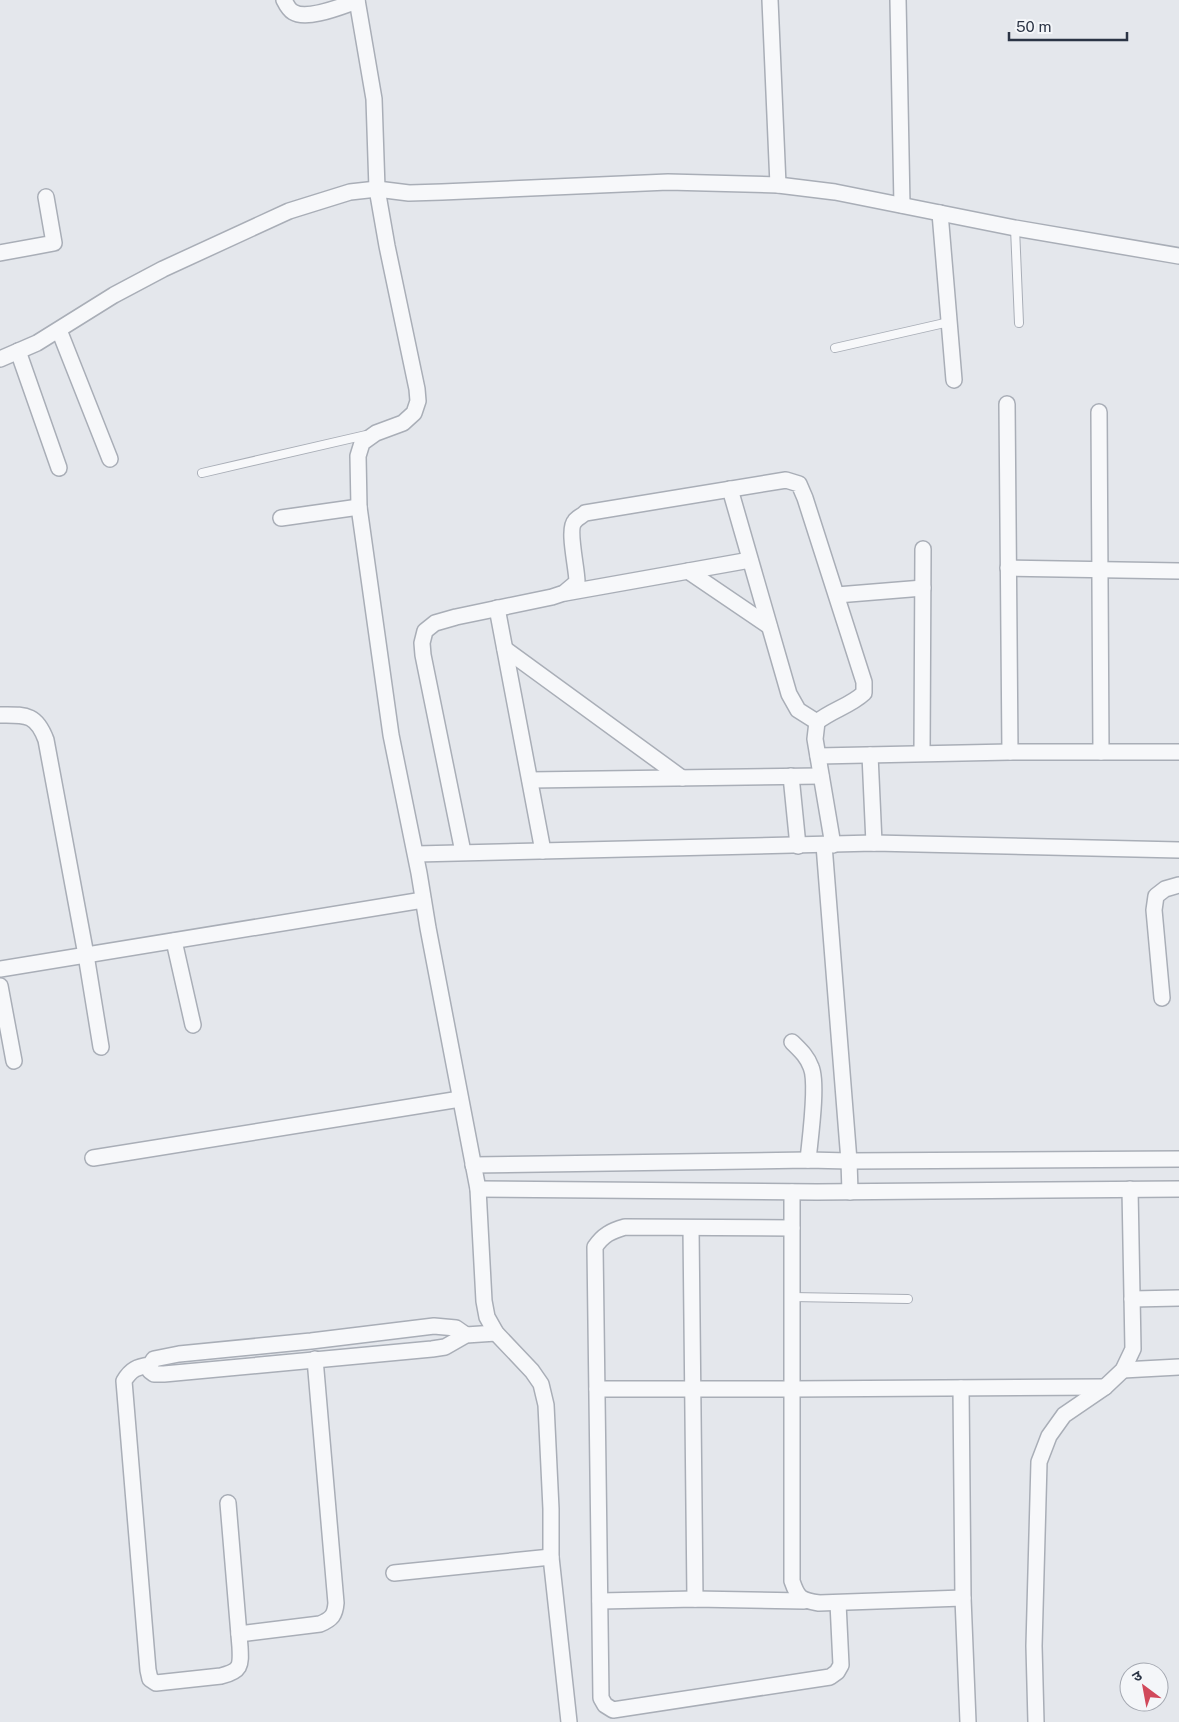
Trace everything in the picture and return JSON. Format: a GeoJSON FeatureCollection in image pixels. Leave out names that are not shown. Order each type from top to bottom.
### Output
{"type":"FeatureCollection","features":[{"type":"Feature","properties":{"kind":"street"},"geometry":{"type":"LineString","coordinates":[[284,0],[291,12],[300,15],[313,14],[357,1],[374,99],[377,189],[418,401],[414,413],[403,423],[376,433],[362,443],[358,456],[360,507],[391,735],[416,854],[478,1189],[484,1301],[487,1317],[496,1333],[532,1371],[541,1384],[546,1405],[551,1509],[551,1557],[569,1722]]}},
{"type":"Feature","properties":{"kind":"street"},"geometry":{"type":"LineString","coordinates":[[770,0],[778,185]]}},
{"type":"Feature","properties":{"kind":"street"},"geometry":{"type":"LineString","coordinates":[[898,0],[902,205]]}},
{"type":"Feature","properties":{"kind":"street"},"geometry":{"type":"LineString","coordinates":[[0,359],[37,343],[141,280],[289,211],[350,192],[377,189],[409,193],[668,182],[778,185],[835,192],[1015,228],[1179,256]]}},
{"type":"Feature","properties":{"kind":"street"},"geometry":{"type":"LineString","coordinates":[[0,253],[54,243],[46,197]]}},
{"type":"Feature","properties":{"kind":"street"},"geometry":{"type":"LineString","coordinates":[[940,213],[954,380]]}},
{"type":"Feature","properties":{"kind":"street"},"geometry":{"type":"LineString","coordinates":[[59,330],[110,459]]}},
{"type":"Feature","properties":{"kind":"street"},"geometry":{"type":"LineString","coordinates":[[18,351],[58,468]]}},
{"type":"Feature","properties":{"kind":"street"},"geometry":{"type":"LineString","coordinates":[[1007,404],[1010,752]]}},
{"type":"Feature","properties":{"kind":"street"},"geometry":{"type":"LineString","coordinates":[[1098,412],[1102,752]]}},
{"type":"Feature","properties":{"kind":"street"},"geometry":{"type":"LineString","coordinates":[[564,593],[577,582],[571,530],[574,522],[585,513],[786,480],[799,484],[864,682],[864,692],[854,702],[827,714],[817,722],[815,739],[829,845],[850,1192]]}},
{"type":"Feature","properties":{"kind":"street"},"geometry":{"type":"LineString","coordinates":[[730,489],[792,702],[798,710],[817,722]]}},
{"type":"Feature","properties":{"kind":"street"},"geometry":{"type":"LineString","coordinates":[[281,518],[360,507]]}},
{"type":"Feature","properties":{"kind":"street"},"geometry":{"type":"LineString","coordinates":[[922,754],[923,548]]}},
{"type":"Feature","properties":{"kind":"street"},"geometry":{"type":"LineString","coordinates":[[463,852],[422,643],[425,631],[435,622],[564,593],[750,560]]}},
{"type":"Feature","properties":{"kind":"street"},"geometry":{"type":"LineString","coordinates":[[1008,568],[1179,571]]}},
{"type":"Feature","properties":{"kind":"street"},"geometry":{"type":"LineString","coordinates":[[688,570],[769,626]]}},
{"type":"Feature","properties":{"kind":"street"},"geometry":{"type":"LineString","coordinates":[[837,595],[923,588]]}},
{"type":"Feature","properties":{"kind":"street"},"geometry":{"type":"LineString","coordinates":[[497,608],[543,851]]}},
{"type":"Feature","properties":{"kind":"street"},"geometry":{"type":"LineString","coordinates":[[505,648],[682,778]]}},
{"type":"Feature","properties":{"kind":"street"},"geometry":{"type":"LineString","coordinates":[[0,715],[25,715],[42,728],[46,740],[101,1047]]}},
{"type":"Feature","properties":{"kind":"street"},"geometry":{"type":"LineString","coordinates":[[818,756],[1010,752],[1179,752]]}},
{"type":"Feature","properties":{"kind":"street"},"geometry":{"type":"LineString","coordinates":[[870,754],[874,843]]}},
{"type":"Feature","properties":{"kind":"street"},"geometry":{"type":"LineString","coordinates":[[791,776],[798,846]]}},
{"type":"Feature","properties":{"kind":"street"},"geometry":{"type":"LineString","coordinates":[[530,780],[821,776]]}},
{"type":"Feature","properties":{"kind":"street"},"geometry":{"type":"LineString","coordinates":[[416,854],[874,843],[1179,850]]}},
{"type":"Feature","properties":{"kind":"street"},"geometry":{"type":"LineString","coordinates":[[1162,998],[1154,910],[1156,896],[1165,889],[1179,885]]}},
{"type":"Feature","properties":{"kind":"street"},"geometry":{"type":"LineString","coordinates":[[0,969],[423,900]]}},
{"type":"Feature","properties":{"kind":"street"},"geometry":{"type":"LineString","coordinates":[[174,941],[193,1025]]}},
{"type":"Feature","properties":{"kind":"street"},"geometry":{"type":"LineString","coordinates":[[0,986],[14,1061]]}},
{"type":"Feature","properties":{"kind":"street"},"geometry":{"type":"LineString","coordinates":[[792,1042],[805,1055],[812,1069],[814,1085],[808,1160]]}},
{"type":"Feature","properties":{"kind":"street"},"geometry":{"type":"LineString","coordinates":[[93,1158],[460,1099]]}},
{"type":"Feature","properties":{"kind":"street"},"geometry":{"type":"LineString","coordinates":[[473,1165],[808,1160],[849,1162],[1179,1159]]}},
{"type":"Feature","properties":{"kind":"street"},"geometry":{"type":"LineString","coordinates":[[478,1189],[850,1192],[1179,1188]]}},
{"type":"Feature","properties":{"kind":"street"},"geometry":{"type":"LineString","coordinates":[[1036,1722],[1034,1646],[1039,1462],[1049,1436],[1064,1415],[1104,1387],[1123,1370],[1133,1349],[1130,1189]]}},
{"type":"Feature","properties":{"kind":"street"},"geometry":{"type":"LineString","coordinates":[[792,1192],[792,1581],[796,1593],[804,1600]]}},
{"type":"Feature","properties":{"kind":"street"},"geometry":{"type":"LineString","coordinates":[[792,1228],[625,1227],[612,1231],[601,1238],[595,1247],[601,1698],[605,1706],[613,1710],[830,1677],[837,1672],[841,1665],[838,1603]]}},
{"type":"Feature","properties":{"kind":"street"},"geometry":{"type":"LineString","coordinates":[[691,1228],[695,1599]]}},
{"type":"Feature","properties":{"kind":"street"},"geometry":{"type":"LineString","coordinates":[[1132,1299],[1179,1298]]}},
{"type":"Feature","properties":{"kind":"street"},"geometry":{"type":"LineString","coordinates":[[466,1335],[456,1328],[434,1326],[179,1354],[154,1358],[150,1364],[150,1371],[154,1374],[164,1374],[432,1349],[445,1347],[466,1335],[496,1333]]}},
{"type":"Feature","properties":{"kind":"street"},"geometry":{"type":"LineString","coordinates":[[239,1634],[320,1624],[330,1620],[335,1613],[336,1603],[315,1359]]}},
{"type":"Feature","properties":{"kind":"street"},"geometry":{"type":"LineString","coordinates":[[150,1364],[130,1371],[124,1381],[148,1670],[150,1679],[156,1683],[232,1674],[238,1669],[241,1661],[228,1502]]}},
{"type":"Feature","properties":{"kind":"street"},"geometry":{"type":"LineString","coordinates":[[1123,1370],[1179,1368]]}},
{"type":"Feature","properties":{"kind":"street"},"geometry":{"type":"LineString","coordinates":[[597,1389],[1104,1387]]}},
{"type":"Feature","properties":{"kind":"street"},"geometry":{"type":"LineString","coordinates":[[961,1388],[963,1598],[968,1722]]}},
{"type":"Feature","properties":{"kind":"street"},"geometry":{"type":"LineString","coordinates":[[394,1572],[551,1557]]}},
{"type":"Feature","properties":{"kind":"street"},"geometry":{"type":"LineString","coordinates":[[600,1601],[695,1599],[804,1600],[819,1603],[838,1603],[963,1598]]}},
{"type":"Feature","properties":{"kind":"lane"},"geometry":{"type":"LineString","coordinates":[[1015,228],[1020,323]]}},
{"type":"Feature","properties":{"kind":"lane"},"geometry":{"type":"LineString","coordinates":[[835,348],[949,322]]}},
{"type":"Feature","properties":{"kind":"lane"},"geometry":{"type":"LineString","coordinates":[[202,473],[376,433]]}},
{"type":"Feature","properties":{"kind":"lane"},"geometry":{"type":"LineString","coordinates":[[792,1297],[908,1299]]}}]}
